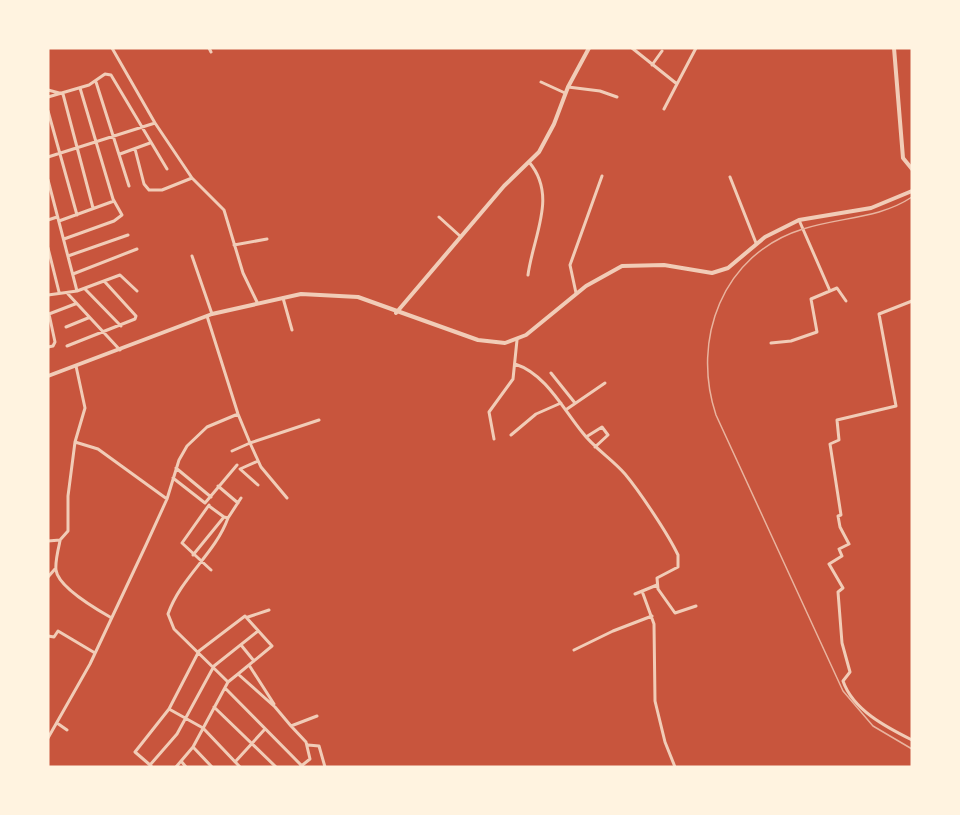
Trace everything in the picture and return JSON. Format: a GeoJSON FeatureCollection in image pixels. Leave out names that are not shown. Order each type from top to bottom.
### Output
{"type":"FeatureCollection","features":[{"type":"Feature","properties":{"kind":"street"},"geometry":{"type":"LineString","coordinates":[[112,48],[155,123],[192,178],[224,210],[243,273],[257,302]]}},
{"type":"Feature","properties":{"kind":"street"},"geometry":{"type":"LineString","coordinates":[[396,313],[460,236],[539,152],[549,135],[567,87],[589,48]]}},
{"type":"Feature","properties":{"kind":"street"},"geometry":{"type":"LineString","coordinates":[[632,48],[677,84]]}},
{"type":"Feature","properties":{"kind":"street"},"geometry":{"type":"LineString","coordinates":[[664,109],[696,48]]}},
{"type":"Feature","properties":{"kind":"street"},"geometry":{"type":"LineString","coordinates":[[894,48],[903,158],[912,169]]}},
{"type":"Feature","properties":{"kind":"street"},"geometry":{"type":"LineString","coordinates":[[652,65],[662,51]]}},
{"type":"Feature","properties":{"kind":"street"},"geometry":{"type":"LineString","coordinates":[[48,98],[80,88],[105,74],[111,75],[167,169]]}},
{"type":"Feature","properties":{"kind":"street"},"geometry":{"type":"LineString","coordinates":[[96,81],[129,186]]}},
{"type":"Feature","properties":{"kind":"street"},"geometry":{"type":"LineString","coordinates":[[541,82],[565,93]]}},
{"type":"Feature","properties":{"kind":"street"},"geometry":{"type":"LineString","coordinates":[[567,87],[600,91],[616,97]]}},
{"type":"Feature","properties":{"kind":"street"},"geometry":{"type":"LineString","coordinates":[[64,239],[120,218],[122,215],[114,201],[94,143],[80,88]]}},
{"type":"Feature","properties":{"kind":"street"},"geometry":{"type":"LineString","coordinates":[[48,90],[63,94]]}},
{"type":"Feature","properties":{"kind":"street"},"geometry":{"type":"LineString","coordinates":[[63,94],[93,208]]}},
{"type":"Feature","properties":{"kind":"street"},"geometry":{"type":"LineString","coordinates":[[48,111],[77,215]]}},
{"type":"Feature","properties":{"kind":"street"},"geometry":{"type":"LineString","coordinates":[[48,157],[155,123]]}},
{"type":"Feature","properties":{"kind":"street"},"geometry":{"type":"LineString","coordinates":[[120,154],[150,143]]}},
{"type":"Feature","properties":{"kind":"street"},"geometry":{"type":"LineString","coordinates":[[135,148],[144,184],[149,190],[162,190],[192,178]]}},
{"type":"Feature","properties":{"kind":"street"},"geometry":{"type":"LineString","coordinates":[[528,275],[543,199],[541,179],[529,162]]}},
{"type":"Feature","properties":{"kind":"street"},"geometry":{"type":"LineString","coordinates":[[576,293],[570,265],[602,176]]}},
{"type":"Feature","properties":{"kind":"street"},"geometry":{"type":"LineString","coordinates":[[730,177],[756,243]]}},
{"type":"Feature","properties":{"kind":"street"},"geometry":{"type":"LineString","coordinates":[[48,180],[77,291]]}},
{"type":"Feature","properties":{"kind":"street"},"geometry":{"type":"LineString","coordinates":[[48,376],[212,314],[283,296],[301,294],[351,296],[478,340],[499,343],[517,340],[576,293],[610,271],[632,264],[664,265],[712,273],[728,268],[756,243],[784,226],[799,220],[871,208],[912,191]]}},
{"type":"Feature","properties":{"kind":"street"},"geometry":{"type":"LineString","coordinates":[[59,221],[114,201]]}},
{"type":"Feature","properties":{"kind":"street"},"geometry":{"type":"LineString","coordinates":[[439,216],[460,236]]}},
{"type":"Feature","properties":{"kind":"street"},"geometry":{"type":"LineString","coordinates":[[48,219],[57,217]]}},
{"type":"Feature","properties":{"kind":"street"},"geometry":{"type":"LineString","coordinates":[[782,220],[784,226]]}},
{"type":"Feature","properties":{"kind":"street"},"geometry":{"type":"LineString","coordinates":[[799,220],[806,241],[830,291]]}},
{"type":"Feature","properties":{"kind":"street"},"geometry":{"type":"LineString","coordinates":[[68,256],[128,235]]}},
{"type":"Feature","properties":{"kind":"street"},"geometry":{"type":"LineString","coordinates":[[234,244],[267,239]]}},
{"type":"Feature","properties":{"kind":"street"},"geometry":{"type":"LineString","coordinates":[[48,248],[59,292]]}},
{"type":"Feature","properties":{"kind":"street"},"geometry":{"type":"LineString","coordinates":[[73,274],[137,249]]}},
{"type":"Feature","properties":{"kind":"street"},"geometry":{"type":"LineString","coordinates":[[192,256],[212,314]]}},
{"type":"Feature","properties":{"kind":"street"},"geometry":{"type":"LineString","coordinates":[[48,295],[59,292],[68,294],[120,275],[137,291]]}},
{"type":"Feature","properties":{"kind":"street"},"geometry":{"type":"LineString","coordinates":[[67,346],[134,321],[136,316],[105,282]]}},
{"type":"Feature","properties":{"kind":"street"},"geometry":{"type":"LineString","coordinates":[[771,343],[817,333],[810,300],[838,288],[846,302]]}},
{"type":"Feature","properties":{"kind":"street"},"geometry":{"type":"LineString","coordinates":[[85,289],[121,326]]}},
{"type":"Feature","properties":{"kind":"street"},"geometry":{"type":"LineString","coordinates":[[68,294],[120,350]]}},
{"type":"Feature","properties":{"kind":"street"},"geometry":{"type":"LineString","coordinates":[[283,296],[292,330]]}},
{"type":"Feature","properties":{"kind":"street"},"geometry":{"type":"LineString","coordinates":[[912,301],[879,314],[896,406],[837,420],[839,440],[830,444],[841,515],[837,516],[849,544],[839,549],[842,556],[829,564],[843,588],[838,592],[842,644],[850,672],[843,681],[846,689],[880,724],[912,740]]}},
{"type":"Feature","properties":{"kind":"street"},"geometry":{"type":"LineString","coordinates":[[48,347],[53,346],[55,342],[49,314],[75,304]]}},
{"type":"Feature","properties":{"kind":"street"},"geometry":{"type":"LineString","coordinates":[[207,316],[238,414],[250,443],[258,461],[287,498]]}},
{"type":"Feature","properties":{"kind":"street"},"geometry":{"type":"LineString","coordinates":[[66,327],[88,318]]}},
{"type":"Feature","properties":{"kind":"street"},"geometry":{"type":"LineString","coordinates":[[494,439],[489,412],[496,399],[512,382],[517,340]]}},
{"type":"Feature","properties":{"kind":"street"},"geometry":{"type":"LineString","coordinates":[[515,364],[523,367],[543,383],[567,409],[586,436],[625,474],[678,555],[678,567],[657,578],[657,585],[675,613],[696,606]]}},
{"type":"Feature","properties":{"kind":"street"},"geometry":{"type":"LineString","coordinates":[[48,577],[55,569],[60,540],[68,531],[68,496],[75,442],[85,408],[76,366]]}},
{"type":"Feature","properties":{"kind":"street"},"geometry":{"type":"LineString","coordinates":[[551,373],[575,403]]}},
{"type":"Feature","properties":{"kind":"street"},"geometry":{"type":"LineString","coordinates":[[567,409],[605,383]]}},
{"type":"Feature","properties":{"kind":"street"},"geometry":{"type":"LineString","coordinates":[[511,435],[536,414],[561,403]]}},
{"type":"Feature","properties":{"kind":"street"},"geometry":{"type":"LineString","coordinates":[[48,738],[95,653],[166,499],[176,468],[187,446],[198,434],[217,422],[238,414]]}},
{"type":"Feature","properties":{"kind":"street"},"geometry":{"type":"LineString","coordinates":[[232,451],[319,420]]}},
{"type":"Feature","properties":{"kind":"street"},"geometry":{"type":"LineString","coordinates":[[586,436],[602,427],[608,435],[596,447]]}},
{"type":"Feature","properties":{"kind":"street"},"geometry":{"type":"LineString","coordinates":[[75,442],[98,449],[166,499]]}},
{"type":"Feature","properties":{"kind":"street"},"geometry":{"type":"LineString","coordinates":[[258,461],[240,470],[258,485]]}},
{"type":"Feature","properties":{"kind":"street"},"geometry":{"type":"LineString","coordinates":[[211,570],[183,546],[182,540],[218,486],[237,465]]}},
{"type":"Feature","properties":{"kind":"street"},"geometry":{"type":"LineString","coordinates":[[176,468],[211,497]]}},
{"type":"Feature","properties":{"kind":"street"},"geometry":{"type":"LineString","coordinates":[[173,478],[226,517]]}},
{"type":"Feature","properties":{"kind":"street"},"geometry":{"type":"LineString","coordinates":[[218,486],[238,503]]}},
{"type":"Feature","properties":{"kind":"street"},"geometry":{"type":"LineString","coordinates":[[193,555],[241,498]]}},
{"type":"Feature","properties":{"kind":"street"},"geometry":{"type":"LineString","coordinates":[[226,517],[220,539],[200,560],[174,597],[168,614],[174,628],[228,682]]}},
{"type":"Feature","properties":{"kind":"street"},"geometry":{"type":"LineString","coordinates":[[48,541],[60,540]]}},
{"type":"Feature","properties":{"kind":"street"},"geometry":{"type":"LineString","coordinates":[[55,569],[62,582],[110,617]]}},
{"type":"Feature","properties":{"kind":"street"},"geometry":{"type":"LineString","coordinates":[[635,594],[657,585]]}},
{"type":"Feature","properties":{"kind":"street"},"geometry":{"type":"LineString","coordinates":[[642,591],[652,616],[655,701],[665,742],[675,767]]}},
{"type":"Feature","properties":{"kind":"street"},"geometry":{"type":"LineString","coordinates":[[258,631],[214,666],[186,719],[151,766],[135,752],[169,709],[199,651],[242,617],[269,610]]}},
{"type":"Feature","properties":{"kind":"street"},"geometry":{"type":"LineString","coordinates":[[574,650],[613,630],[652,616]]}},
{"type":"Feature","properties":{"kind":"street"},"geometry":{"type":"LineString","coordinates":[[176,767],[193,747],[228,682],[272,646],[248,617]]}},
{"type":"Feature","properties":{"kind":"street"},"geometry":{"type":"LineString","coordinates":[[48,636],[54,637],[58,631],[95,653]]}},
{"type":"Feature","properties":{"kind":"street"},"geometry":{"type":"LineString","coordinates":[[241,645],[254,662]]}},
{"type":"Feature","properties":{"kind":"street"},"geometry":{"type":"LineString","coordinates":[[249,665],[276,707],[308,745],[310,759],[302,766]]}},
{"type":"Feature","properties":{"kind":"street"},"geometry":{"type":"LineString","coordinates":[[238,674],[276,707]]}},
{"type":"Feature","properties":{"kind":"street"},"geometry":{"type":"LineString","coordinates":[[225,688],[302,766],[309,767]]}},
{"type":"Feature","properties":{"kind":"street"},"geometry":{"type":"LineString","coordinates":[[214,707],[276,767]]}},
{"type":"Feature","properties":{"kind":"street"},"geometry":{"type":"LineString","coordinates":[[169,709],[203,728],[240,767]]}},
{"type":"Feature","properties":{"kind":"street"},"geometry":{"type":"LineString","coordinates":[[291,726],[318,716]]}},
{"type":"Feature","properties":{"kind":"street"},"geometry":{"type":"LineString","coordinates":[[57,723],[67,730]]}},
{"type":"Feature","properties":{"kind":"street"},"geometry":{"type":"LineString","coordinates":[[235,762],[265,729]]}},
{"type":"Feature","properties":{"kind":"street"},"geometry":{"type":"LineString","coordinates":[[308,745],[318,744],[325,767]]}},
{"type":"Feature","properties":{"kind":"street"},"geometry":{"type":"LineString","coordinates":[[193,747],[212,767]]}},
{"type":"Feature","properties":{"kind":"street"},"geometry":{"type":"LineString","coordinates":[[181,761],[186,767]]}},
{"type":"Feature","properties":{"kind":"railway"},"geometry":{"type":"LineString","coordinates":[[912,197],[873,214],[803,229],[775,241],[752,258],[733,279],[720,303],[711,330],[708,358],[709,386],[716,415],[843,691],[873,726],[912,749]]}}]}
